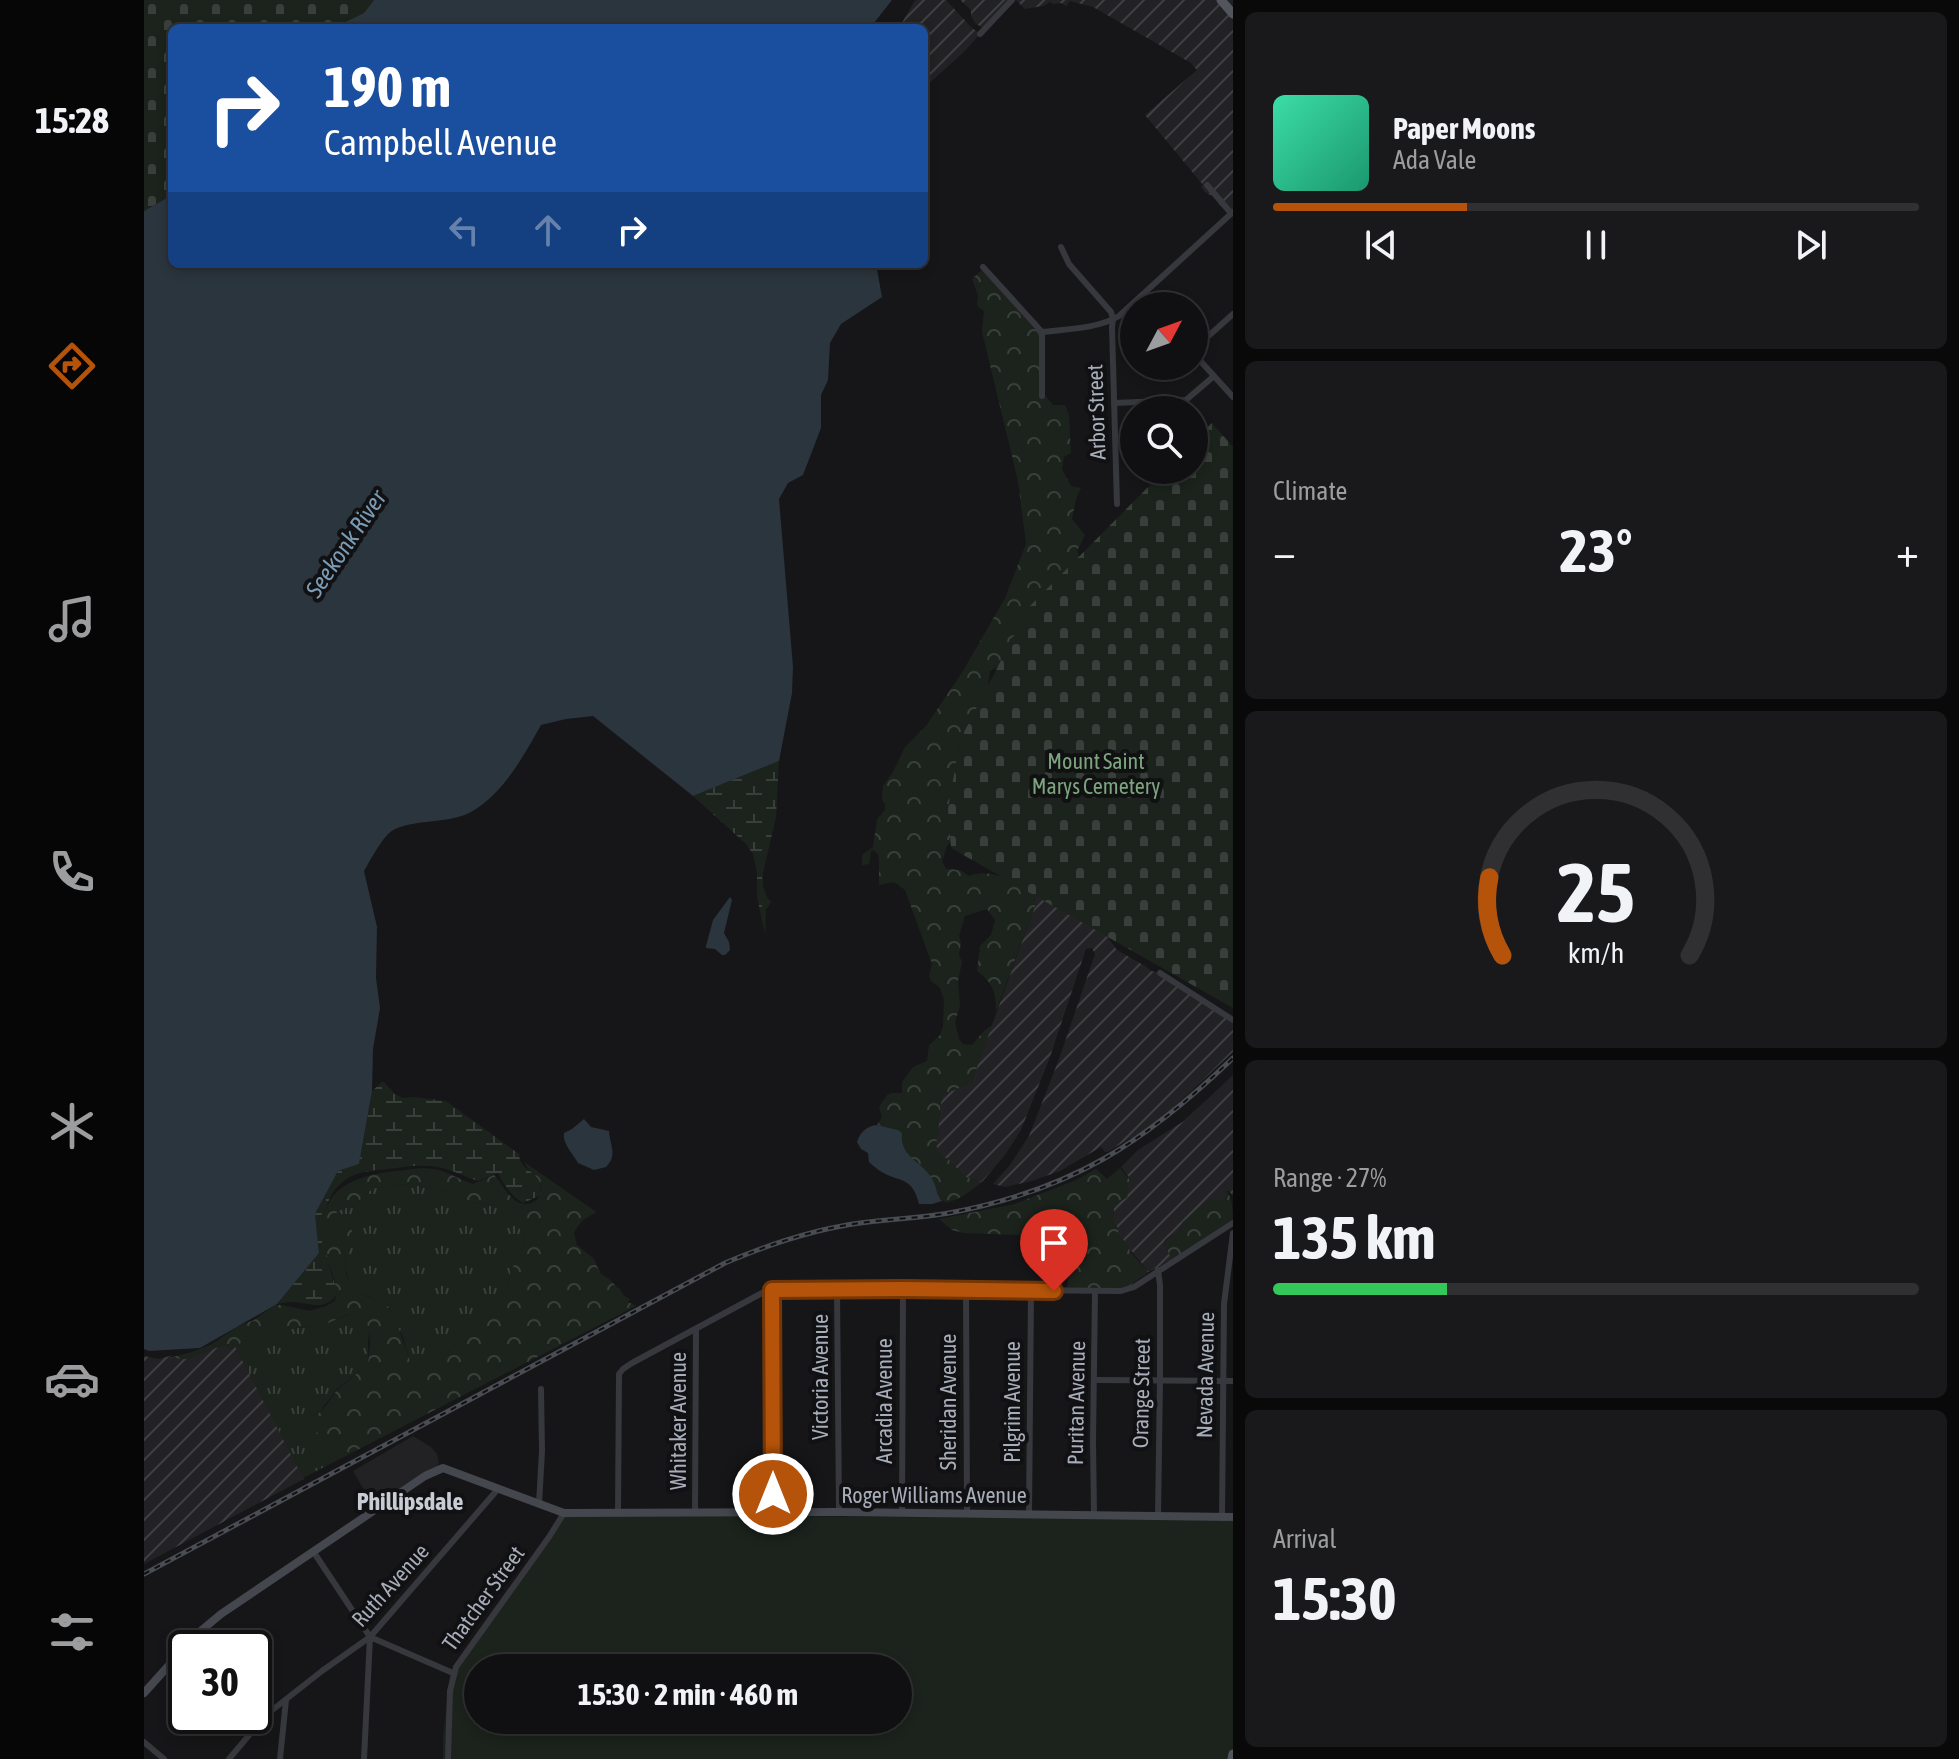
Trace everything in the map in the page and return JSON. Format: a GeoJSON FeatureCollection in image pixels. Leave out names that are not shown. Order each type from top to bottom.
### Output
{"type":"FeatureCollection","features":[{"type":"Feature","properties":{"kind":"main road"},"geometry":{"type":"LineString","coordinates":[[1221,0],[1233,14]]}},
{"type":"Feature","properties":{"kind":"main road","name":"Roger Williams Avenue"},"geometry":{"type":"LineString","coordinates":[[144,1693],[209,1623],[438,1469],[564,1513],[839,1512],[1233,1517]]}},
{"type":"Feature","properties":{"kind":"street"},"geometry":{"type":"LineString","coordinates":[[980,34],[1012,0]]}},
{"type":"Feature","properties":{"kind":"street"},"geometry":{"type":"LineString","coordinates":[[1145,292],[1232,212],[1207,185]]}},
{"type":"Feature","properties":{"kind":"street"},"geometry":{"type":"LineString","coordinates":[[1061,247],[1069,264],[1111,312],[1113,319]]}},
{"type":"Feature","properties":{"kind":"street"},"geometry":{"type":"LineString","coordinates":[[983,267],[1042,332],[1042,396]]}},
{"type":"Feature","properties":{"kind":"street"},"geometry":{"type":"LineString","coordinates":[[1042,332],[1097,324],[1120,313]]}},
{"type":"Feature","properties":{"kind":"street"},"geometry":{"type":"LineString","coordinates":[[1208,338],[1233,314]]}},
{"type":"Feature","properties":{"kind":"street","name":"Arbor Street"},"geometry":{"type":"LineString","coordinates":[[1113,319],[1117,504]]}},
{"type":"Feature","properties":{"kind":"street"},"geometry":{"type":"LineString","coordinates":[[1208,369],[1233,397]]}},
{"type":"Feature","properties":{"kind":"street"},"geometry":{"type":"LineString","coordinates":[[1114,403],[1186,400],[1214,376]]}},
{"type":"Feature","properties":{"kind":"street"},"geometry":{"type":"LineString","coordinates":[[1160,973],[1233,1020]]}},
{"type":"Feature","properties":{"kind":"street"},"geometry":{"type":"LineString","coordinates":[[618,1512],[619,1374],[632,1363],[733,1308],[772,1290],[1127,1290],[1233,1223]]}},
{"type":"Feature","properties":{"kind":"street","name":"Nevada Avenue"},"geometry":{"type":"LineString","coordinates":[[1222,1518],[1224,1304],[1233,1233]]}},
{"type":"Feature","properties":{"kind":"street","name":"Orange Street"},"geometry":{"type":"LineString","coordinates":[[1158,1270],[1158,1516]]}},
{"type":"Feature","properties":{"kind":"street","name":"Victoria Avenue"},"geometry":{"type":"LineString","coordinates":[[837,1289],[839,1512]]}},
{"type":"Feature","properties":{"kind":"street","name":"Arcadia Avenue"},"geometry":{"type":"LineString","coordinates":[[902,1513],[903,1289]]}},
{"type":"Feature","properties":{"kind":"street"},"geometry":{"type":"LineString","coordinates":[[772,1290],[773,1513]]}},
{"type":"Feature","properties":{"kind":"street","name":"Sheridan Avenue"},"geometry":{"type":"LineString","coordinates":[[966,1290],[967,1514]]}},
{"type":"Feature","properties":{"kind":"street","name":"Pilgrim Avenue"},"geometry":{"type":"LineString","coordinates":[[1029,1514],[1031,1290]]}},
{"type":"Feature","properties":{"kind":"street","name":"Puritan Avenue"},"geometry":{"type":"LineString","coordinates":[[1094,1515],[1095,1291]]}},
{"type":"Feature","properties":{"kind":"street","name":"Whitaker Avenue"},"geometry":{"type":"LineString","coordinates":[[695,1512],[696,1330]]}},
{"type":"Feature","properties":{"kind":"street"},"geometry":{"type":"LineString","coordinates":[[1095,1380],[1233,1381]]}},
{"type":"Feature","properties":{"kind":"street"},"geometry":{"type":"LineString","coordinates":[[539,1504],[541,1389]]}},
{"type":"Feature","properties":{"kind":"street","name":"Ruth Avenue"},"geometry":{"type":"LineString","coordinates":[[229,1759],[262,1719],[370,1637],[498,1489]]}},
{"type":"Feature","properties":{"kind":"street","name":"Thatcher Street"},"geometry":{"type":"LineString","coordinates":[[448,1759],[453,1673],[564,1513]]}},
{"type":"Feature","properties":{"kind":"street"},"geometry":{"type":"LineString","coordinates":[[313,1551],[370,1637],[453,1673]]}},
{"type":"Feature","properties":{"kind":"street"},"geometry":{"type":"LineString","coordinates":[[364,1759],[370,1637]]}},
{"type":"Feature","properties":{"kind":"street"},"geometry":{"type":"LineString","coordinates":[[280,1759],[286,1700]]}},
{"type":"Feature","properties":{"kind":"street"},"geometry":{"type":"LineString","coordinates":[[144,1742],[164,1759]]}},
{"type":"Feature","properties":{"kind":"shaded area"},"geometry":{"type":"Polygon","coordinates":[[[915,0],[946,0],[980,34],[928,84],[928,24],[901,24],[915,0]]]}},
{"type":"Feature","properties":{"kind":"shaded area"},"geometry":{"type":"Polygon","coordinates":[[[960,0],[1012,0],[984,29],[975,23],[971,10],[960,0]]]}},
{"type":"Feature","properties":{"kind":"shaded area"},"geometry":{"type":"Polygon","coordinates":[[[1016,0],[1233,0],[1233,215],[1230,217],[1205,192],[1201,187],[1203,185],[1145,115],[1197,70],[1191,63],[1093,7],[1070,1],[1066,6],[1050,2],[1025,9],[1016,0]]]}},
{"type":"Feature","properties":{"kind":"shaded area"},"geometry":{"type":"Polygon","coordinates":[[[1034,891],[1094,919],[1117,950],[1151,971],[1163,973],[1233,1019],[1233,1052],[1161,1119],[1133,1139],[1108,1152],[1101,1147],[1060,1171],[1005,1187],[993,1184],[1029,1136],[1095,954],[1092,948],[1086,949],[1050,1057],[1021,1130],[1005,1155],[982,1182],[965,1177],[947,1158],[943,1158],[936,1146],[942,1095],[971,1083],[1035,906],[1034,891]]]}},
{"type":"Feature","properties":{"kind":"shaded area"},"geometry":{"type":"Polygon","coordinates":[[[1233,1075],[1233,1196],[1225,1191],[1223,1200],[1183,1222],[1177,1234],[1165,1240],[1164,1245],[1172,1259],[1149,1272],[1117,1234],[1113,1220],[1114,1205],[1127,1197],[1126,1183],[1131,1180],[1121,1167],[1138,1150],[1184,1121],[1233,1075]]]}},
{"type":"Feature","properties":{"kind":"shaded area"},"geometry":{"type":"Polygon","coordinates":[[[224,1345],[230,1349],[235,1346],[304,1479],[144,1564],[144,1356],[159,1359],[173,1355],[170,1357],[185,1359],[224,1345]]]}},
{"type":"Feature","properties":{"kind":"shaded area"},"geometry":{"type":"Polygon","coordinates":[[[413,1436],[437,1454],[437,1468],[380,1505],[373,1496],[367,1495],[353,1471],[413,1436]]]}},
{"type":"Feature","properties":{"kind":"green space"},"geometry":{"type":"Polygon","coordinates":[[[144,0],[374,0],[364,13],[341,24],[168,24],[168,197],[144,211],[144,0]]]}},
{"type":"Feature","properties":{"kind":"green space"},"geometry":{"type":"Polygon","coordinates":[[[982,270],[1040,332],[1043,393],[1053,405],[1065,405],[1069,415],[1071,453],[1064,457],[1062,469],[1071,486],[1081,488],[1072,519],[1085,535],[1077,551],[1085,569],[999,666],[990,671],[987,692],[958,748],[955,837],[947,846],[942,861],[946,869],[959,870],[969,876],[993,874],[1027,887],[1034,891],[1035,906],[996,1011],[992,988],[977,971],[980,946],[991,935],[995,920],[987,909],[965,916],[959,936],[962,962],[958,981],[960,1006],[955,1022],[959,1039],[963,1044],[972,1045],[992,1025],[971,1083],[942,1095],[936,1146],[943,1158],[947,1158],[965,1177],[982,1182],[959,1198],[945,1202],[935,1192],[935,1186],[922,1167],[903,1148],[898,1130],[877,1125],[882,1117],[879,1107],[887,1095],[902,1093],[902,1082],[913,1067],[927,1061],[929,1045],[940,1035],[943,1027],[944,1000],[940,988],[929,976],[932,964],[905,890],[894,882],[879,885],[878,855],[871,851],[869,864],[862,865],[862,855],[873,847],[877,819],[885,810],[883,786],[905,747],[926,726],[963,671],[1005,598],[1026,544],[1018,481],[982,332],[984,311],[977,306],[978,295],[972,279],[982,270]]]}},
{"type":"Feature","properties":{"kind":"green space","name":"Mount Saint Marys Cemetery"},"geometry":{"type":"Polygon","coordinates":[[[1212,423],[1233,447],[1233,1008],[951,848],[948,809],[960,740],[1028,608],[1151,484],[1208,484],[1208,427],[1212,423]]]}},
{"type":"Feature","properties":{"kind":"green space"},"geometry":{"type":"Polygon","coordinates":[[[779,761],[776,817],[763,873],[763,886],[771,902],[766,910],[765,934],[757,897],[753,854],[693,796],[779,761]]]}},
{"type":"Feature","properties":{"kind":"green space"},"geometry":{"type":"Polygon","coordinates":[[[383,1081],[403,1098],[446,1101],[519,1154],[520,1161],[539,1181],[539,1196],[523,1203],[508,1190],[498,1173],[478,1181],[442,1168],[419,1166],[352,1176],[339,1185],[325,1213],[325,1246],[338,1293],[322,1305],[277,1304],[319,1253],[315,1214],[338,1171],[359,1164],[372,1091],[383,1081]]]}},
{"type":"Feature","properties":{"kind":"green space"},"geometry":{"type":"Polygon","coordinates":[[[524,1162],[595,1211],[580,1223],[574,1233],[577,1245],[594,1259],[600,1273],[630,1299],[628,1302],[636,1306],[338,1460],[329,1445],[309,1425],[311,1416],[321,1412],[337,1390],[368,1364],[369,1331],[361,1314],[349,1314],[326,1324],[271,1332],[230,1349],[224,1345],[185,1359],[169,1358],[212,1344],[275,1305],[310,1311],[335,1301],[336,1288],[324,1248],[325,1213],[330,1200],[350,1183],[379,1174],[419,1168],[438,1170],[473,1184],[494,1175],[512,1198],[529,1204],[537,1200],[541,1187],[524,1162]],[[409,1184],[373,1188],[353,1206],[339,1210],[333,1217],[336,1225],[352,1230],[345,1262],[352,1286],[367,1297],[387,1304],[411,1364],[424,1367],[439,1361],[461,1338],[472,1320],[508,1288],[511,1269],[521,1257],[524,1240],[508,1211],[499,1205],[472,1202],[449,1192],[409,1184]]]}},
{"type":"Feature","properties":{"kind":"green space"},"geometry":{"type":"Polygon","coordinates":[[[1120,1168],[1131,1181],[1127,1183],[1127,1197],[1114,1206],[1113,1220],[1119,1230],[1117,1234],[1149,1272],[1123,1290],[1067,1291],[1072,1267],[1070,1262],[1044,1240],[1035,1247],[1019,1235],[964,1233],[952,1230],[939,1219],[1015,1204],[1096,1169],[1107,1179],[1120,1168]]]}},
{"type":"Feature","properties":{"kind":"green space"},"geometry":{"type":"Polygon","coordinates":[[[409,1184],[449,1192],[472,1202],[499,1205],[508,1210],[524,1240],[521,1257],[511,1269],[508,1288],[472,1320],[461,1338],[439,1361],[424,1367],[411,1365],[389,1306],[384,1301],[360,1294],[350,1285],[345,1267],[346,1257],[333,1217],[339,1210],[353,1206],[373,1188],[409,1184]]]}},
{"type":"Feature","properties":{"kind":"green space"},"geometry":{"type":"Polygon","coordinates":[[[1225,1190],[1231,1200],[1233,1224],[1172,1259],[1164,1245],[1167,1239],[1177,1234],[1183,1222],[1209,1199],[1223,1200],[1225,1190]]]}},
{"type":"Feature","properties":{"kind":"green space"},"geometry":{"type":"Polygon","coordinates":[[[355,1312],[364,1317],[368,1324],[368,1364],[337,1389],[321,1412],[311,1417],[309,1425],[329,1445],[338,1460],[303,1478],[235,1346],[271,1332],[326,1324],[355,1312]]]}},
{"type":"Feature","properties":{"kind":"green space"},"geometry":{"type":"Polygon","coordinates":[[[562,1515],[1233,1519],[1233,1759],[443,1759],[450,1674],[464,1654],[464,1734],[912,1734],[912,1654],[464,1654],[562,1515]]]}},
{"type":"Feature","properties":{"kind":"water"},"geometry":{"type":"Polygon","coordinates":[[[374,0],[892,0],[873,24],[341,24],[364,13],[374,0]]]}},
{"type":"Feature","properties":{"kind":"water","name":"Seekonk River"},"geometry":{"type":"Polygon","coordinates":[[[168,197],[168,268],[877,268],[882,297],[841,324],[830,343],[828,380],[821,395],[821,428],[803,475],[788,483],[779,499],[793,667],[792,693],[779,761],[693,796],[593,716],[566,719],[541,725],[502,785],[471,812],[451,819],[404,826],[388,834],[364,871],[377,927],[376,978],[380,1008],[373,1049],[372,1091],[359,1164],[338,1171],[315,1214],[319,1253],[277,1304],[200,1348],[149,1351],[144,1349],[144,211],[168,197]]]}},
{"type":"Feature","properties":{"kind":"water"},"geometry":{"type":"Polygon","coordinates":[[[730,897],[732,900],[724,933],[730,950],[722,955],[706,946],[713,920],[730,897]]]}},
{"type":"Feature","properties":{"kind":"water"},"geometry":{"type":"Polygon","coordinates":[[[584,1119],[591,1127],[609,1131],[612,1154],[606,1167],[594,1170],[578,1163],[566,1145],[564,1133],[584,1119]]]}},
{"type":"Feature","properties":{"kind":"water"},"geometry":{"type":"Polygon","coordinates":[[[877,1125],[902,1133],[905,1149],[930,1176],[942,1201],[919,1204],[909,1184],[887,1175],[869,1162],[868,1153],[857,1142],[864,1130],[877,1125]]]}},
{"type":"Feature","properties":{"kind":"railway"},"geometry":{"type":"LineString","coordinates":[[144,1574],[725,1263],[815,1232],[860,1223],[949,1213],[1033,1191],[1069,1176],[1104,1159],[1168,1115],[1233,1058]]}},
{"type":"Feature","properties":{"kind":"district","name":"Phillipsdale"},"geometry":{"type":"Point","coordinates":[410,1502]}},
{"type":"Feature","properties":{"kind":"route"},"geometry":{"type":"LineString","coordinates":[[773,1494],[772,1290],[1054,1291]]}}]}
